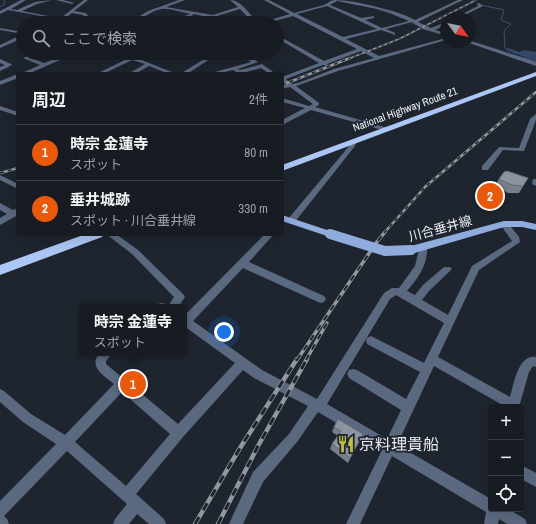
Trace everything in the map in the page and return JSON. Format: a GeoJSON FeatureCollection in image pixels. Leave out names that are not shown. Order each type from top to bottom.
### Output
{"type":"FeatureCollection","features":[{"type":"Feature","properties":{"kind":"highway","name":"National Highway Route 21"},"geometry":{"type":"LineString","coordinates":[[284,167],[536,74]]}},
{"type":"Feature","properties":{"kind":"highway"},"geometry":{"type":"LineString","coordinates":[[0,270],[93,236]]}},
{"type":"Feature","properties":{"kind":"main road","name":"川合垂井線"},"geometry":{"type":"LineString","coordinates":[[285,220],[385,251],[423,248],[504,224],[515,223],[536,227]]}},
{"type":"Feature","properties":{"kind":"street"},"geometry":{"type":"LineString","coordinates":[[0,13],[24,0]]}},
{"type":"Feature","properties":{"kind":"street"},"geometry":{"type":"LineString","coordinates":[[17,10],[36,2],[50,0]]}},
{"type":"Feature","properties":{"kind":"street"},"geometry":{"type":"LineString","coordinates":[[58,0],[72,3]]}},
{"type":"Feature","properties":{"kind":"street"},"geometry":{"type":"LineString","coordinates":[[67,16],[86,0]]}},
{"type":"Feature","properties":{"kind":"street"},"geometry":{"type":"LineString","coordinates":[[142,16],[149,12],[183,0]]}},
{"type":"Feature","properties":{"kind":"street"},"geometry":{"type":"LineString","coordinates":[[232,0],[241,7],[247,16]]}},
{"type":"Feature","properties":{"kind":"street"},"geometry":{"type":"LineString","coordinates":[[266,0],[379,58]]}},
{"type":"Feature","properties":{"kind":"street"},"geometry":{"type":"LineString","coordinates":[[284,17],[327,5],[336,0],[375,7],[440,33]]}},
{"type":"Feature","properties":{"kind":"street"},"geometry":{"type":"LineString","coordinates":[[342,39],[414,22],[461,0]]}},
{"type":"Feature","properties":{"kind":"street"},"geometry":{"type":"LineString","coordinates":[[468,12],[481,6],[478,4]]}},
{"type":"Feature","properties":{"kind":"street"},"geometry":{"type":"LineString","coordinates":[[327,5],[380,30],[393,34]]}},
{"type":"Feature","properties":{"kind":"street"},"geometry":{"type":"LineString","coordinates":[[338,10],[356,6]]}},
{"type":"Feature","properties":{"kind":"street"},"geometry":{"type":"LineString","coordinates":[[163,8],[212,16],[241,7]]}},
{"type":"Feature","properties":{"kind":"street"},"geometry":{"type":"LineString","coordinates":[[7,9],[46,16]]}},
{"type":"Feature","properties":{"kind":"street"},"geometry":{"type":"LineString","coordinates":[[199,14],[205,10],[225,11]]}},
{"type":"Feature","properties":{"kind":"street"},"geometry":{"type":"LineString","coordinates":[[73,12],[85,14],[85,16]]}},
{"type":"Feature","properties":{"kind":"street"},"geometry":{"type":"LineString","coordinates":[[188,16],[194,13]]}},
{"type":"Feature","properties":{"kind":"street"},"geometry":{"type":"LineString","coordinates":[[360,20],[373,17]]}},
{"type":"Feature","properties":{"kind":"street"},"geometry":{"type":"LineString","coordinates":[[431,30],[440,26]]}},
{"type":"Feature","properties":{"kind":"street"},"geometry":{"type":"LineString","coordinates":[[10,30],[16,28]]}},
{"type":"Feature","properties":{"kind":"street"},"geometry":{"type":"LineString","coordinates":[[0,29],[16,32]]}},
{"type":"Feature","properties":{"kind":"street"},"geometry":{"type":"LineString","coordinates":[[2,45],[16,38]]}},
{"type":"Feature","properties":{"kind":"street"},"geometry":{"type":"LineString","coordinates":[[284,40],[336,70]]}},
{"type":"Feature","properties":{"kind":"street"},"geometry":{"type":"LineString","coordinates":[[284,86],[300,84],[336,70],[440,41]]}},
{"type":"Feature","properties":{"kind":"street"},"geometry":{"type":"LineString","coordinates":[[476,45],[536,64]]}},
{"type":"Feature","properties":{"kind":"street"},"geometry":{"type":"LineString","coordinates":[[284,78],[361,49]]}},
{"type":"Feature","properties":{"kind":"street"},"geometry":{"type":"LineString","coordinates":[[31,60],[44,65]]}},
{"type":"Feature","properties":{"kind":"street"},"geometry":{"type":"LineString","coordinates":[[28,72],[56,60]]}},
{"type":"Feature","properties":{"kind":"street"},"geometry":{"type":"LineString","coordinates":[[104,72],[131,60]]}},
{"type":"Feature","properties":{"kind":"street"},"geometry":{"type":"LineString","coordinates":[[136,60],[169,72]]}},
{"type":"Feature","properties":{"kind":"street"},"geometry":{"type":"LineString","coordinates":[[185,72],[205,60]]}},
{"type":"Feature","properties":{"kind":"street"},"geometry":{"type":"LineString","coordinates":[[219,72],[255,62],[252,60]]}},
{"type":"Feature","properties":{"kind":"street"},"geometry":{"type":"LineString","coordinates":[[0,61],[9,64],[0,69]]}},
{"type":"Feature","properties":{"kind":"street"},"geometry":{"type":"LineString","coordinates":[[135,72],[149,64]]}},
{"type":"Feature","properties":{"kind":"street"},"geometry":{"type":"LineString","coordinates":[[234,68],[239,72],[262,66],[270,72]]}},
{"type":"Feature","properties":{"kind":"street"},"geometry":{"type":"LineString","coordinates":[[0,69],[16,77]]}},
{"type":"Feature","properties":{"kind":"street"},"geometry":{"type":"LineString","coordinates":[[0,83],[16,77]]}},
{"type":"Feature","properties":{"kind":"street"},"geometry":{"type":"LineString","coordinates":[[284,81],[317,104],[284,122]]}},
{"type":"Feature","properties":{"kind":"street"},"geometry":{"type":"LineString","coordinates":[[284,101],[386,129]]}},
{"type":"Feature","properties":{"kind":"street"},"geometry":{"type":"LineString","coordinates":[[0,108],[16,113]]}},
{"type":"Feature","properties":{"kind":"street"},"geometry":{"type":"LineString","coordinates":[[10,111],[16,108]]}},
{"type":"Feature","properties":{"kind":"street"},"geometry":{"type":"LineString","coordinates":[[485,168],[501,148],[522,150],[533,119],[536,116]]}},
{"type":"Feature","properties":{"kind":"street"},"geometry":{"type":"LineString","coordinates":[[285,220],[353,145],[353,142]]}},
{"type":"Feature","properties":{"kind":"street"},"geometry":{"type":"LineString","coordinates":[[0,177],[16,186]]}},
{"type":"Feature","properties":{"kind":"street"},"geometry":{"type":"LineString","coordinates":[[0,206],[16,212]]}},
{"type":"Feature","properties":{"kind":"street"},"geometry":{"type":"LineString","coordinates":[[0,222],[16,212]]}},
{"type":"Feature","properties":{"kind":"street"},"geometry":{"type":"LineString","coordinates":[[353,524],[475,268],[516,242],[516,239],[504,224]]}},
{"type":"Feature","properties":{"kind":"street"},"geometry":{"type":"LineString","coordinates":[[113,236],[135,252],[180,298],[175,304]]}},
{"type":"Feature","properties":{"kind":"street"},"geometry":{"type":"LineString","coordinates":[[187,319],[268,236]]}},
{"type":"Feature","properties":{"kind":"street"},"geometry":{"type":"LineString","coordinates":[[401,292],[419,268],[424,255],[423,248]]}},
{"type":"Feature","properties":{"kind":"street"},"geometry":{"type":"LineString","coordinates":[[242,263],[321,298]]}},
{"type":"Feature","properties":{"kind":"street"},"geometry":{"type":"LineString","coordinates":[[416,301],[426,288],[448,269]]}},
{"type":"Feature","properties":{"kind":"street"},"geometry":{"type":"LineString","coordinates":[[236,524],[258,477],[293,438],[317,406],[387,296],[395,291],[401,292],[449,321]]}},
{"type":"Feature","properties":{"kind":"street"},"geometry":{"type":"LineString","coordinates":[[187,322],[258,374],[389,447],[488,505]]}},
{"type":"Feature","properties":{"kind":"street"},"geometry":{"type":"LineString","coordinates":[[371,341],[429,364],[509,404]]}},
{"type":"Feature","properties":{"kind":"street"},"geometry":{"type":"LineString","coordinates":[[104,356],[101,359],[101,366],[179,433]]}},
{"type":"Feature","properties":{"kind":"street"},"geometry":{"type":"LineString","coordinates":[[514,404],[524,370],[531,361],[536,362]]}},
{"type":"Feature","properties":{"kind":"street"},"geometry":{"type":"LineString","coordinates":[[120,524],[131,500],[179,433],[242,363]]}},
{"type":"Feature","properties":{"kind":"street"},"geometry":{"type":"LineString","coordinates":[[353,374],[408,408]]}},
{"type":"Feature","properties":{"kind":"street"},"geometry":{"type":"LineString","coordinates":[[0,511],[122,384]]}},
{"type":"Feature","properties":{"kind":"street"},"geometry":{"type":"LineString","coordinates":[[0,396],[27,418],[74,448],[159,524]]}},
{"type":"Feature","properties":{"kind":"street"},"geometry":{"type":"LineString","coordinates":[[524,474],[536,480]]}},
{"type":"Feature","properties":{"kind":"street"},"geometry":{"type":"LineString","coordinates":[[491,524],[493,512]]}},
{"type":"Feature","properties":{"kind":"street"},"geometry":{"type":"LineString","coordinates":[[499,512],[520,524]]}},
{"type":"Feature","properties":{"kind":"shaded area"},"geometry":{"type":"Polygon","coordinates":[[[508,48],[520,52],[524,50],[536,52],[536,60],[512,53],[506,49],[508,48]]]}},
{"type":"Feature","properties":{"kind":"building"},"geometry":{"type":"Polygon","coordinates":[[[507,171],[528,178],[523,186],[512,185],[499,179],[504,172],[507,171]]]}},
{"type":"Feature","properties":{"kind":"building","name":"京料理貴船"},"geometry":{"type":"Polygon","coordinates":[[[338,419],[363,434],[350,458],[332,444],[341,431],[334,427],[338,419]]]}},
{"type":"Feature","properties":{"kind":"waterway"},"geometry":{"type":"LineString","coordinates":[[0,7],[5,4],[4,0]]}},
{"type":"Feature","properties":{"kind":"waterway"},"geometry":{"type":"LineString","coordinates":[[481,5],[504,10],[501,20],[511,24],[504,31],[505,48],[510,54]]}},
{"type":"Feature","properties":{"kind":"waterway"},"geometry":{"type":"LineString","coordinates":[[377,9],[387,12]]}},
{"type":"Feature","properties":{"kind":"waterway"},"geometry":{"type":"LineString","coordinates":[[409,21],[426,30]]}},
{"type":"Feature","properties":{"kind":"waterway"},"geometry":{"type":"LineString","coordinates":[[476,43],[505,52]]}},
{"type":"Feature","properties":{"kind":"waterway"},"geometry":{"type":"LineString","coordinates":[[509,54],[525,58]]}},
{"type":"Feature","properties":{"kind":"waterway"},"geometry":{"type":"LineString","coordinates":[[525,58],[529,59]]}},
{"type":"Feature","properties":{"kind":"waterway"},"geometry":{"type":"LineString","coordinates":[[525,58],[536,61]]}},
{"type":"Feature","properties":{"kind":"railway"},"geometry":{"type":"LineString","coordinates":[[348,59],[399,39],[476,0]]}},
{"type":"Feature","properties":{"kind":"railway"},"geometry":{"type":"LineString","coordinates":[[284,84],[350,58]]}},
{"type":"Feature","properties":{"kind":"railway"},"geometry":{"type":"LineString","coordinates":[[384,233],[425,187],[536,92]]}},
{"type":"Feature","properties":{"kind":"railway"},"geometry":{"type":"LineString","coordinates":[[0,173],[16,169]]}},
{"type":"Feature","properties":{"kind":"railway"},"geometry":{"type":"LineString","coordinates":[[297,360],[385,232]]}},
{"type":"Feature","properties":{"kind":"railway"},"geometry":{"type":"LineString","coordinates":[[306,360],[327,323]]}},
{"type":"Feature","properties":{"kind":"railway"},"geometry":{"type":"LineString","coordinates":[[195,524],[240,448],[297,359]]}},
{"type":"Feature","properties":{"kind":"railway"},"geometry":{"type":"LineString","coordinates":[[218,524],[258,446],[307,359]]}},
{"type":"Feature","properties":{"kind":"place","name":"垂井城跡"},"geometry":{"type":"Point","coordinates":[490,196]}},
{"type":"Feature","properties":{"kind":"place","name":"時宗 金蓮寺"},"geometry":{"type":"Point","coordinates":[133,384]}},
{"type":"Feature","properties":{"kind":"place","name":"京料理貴船"},"geometry":{"type":"Point","coordinates":[346,444]}}]}
